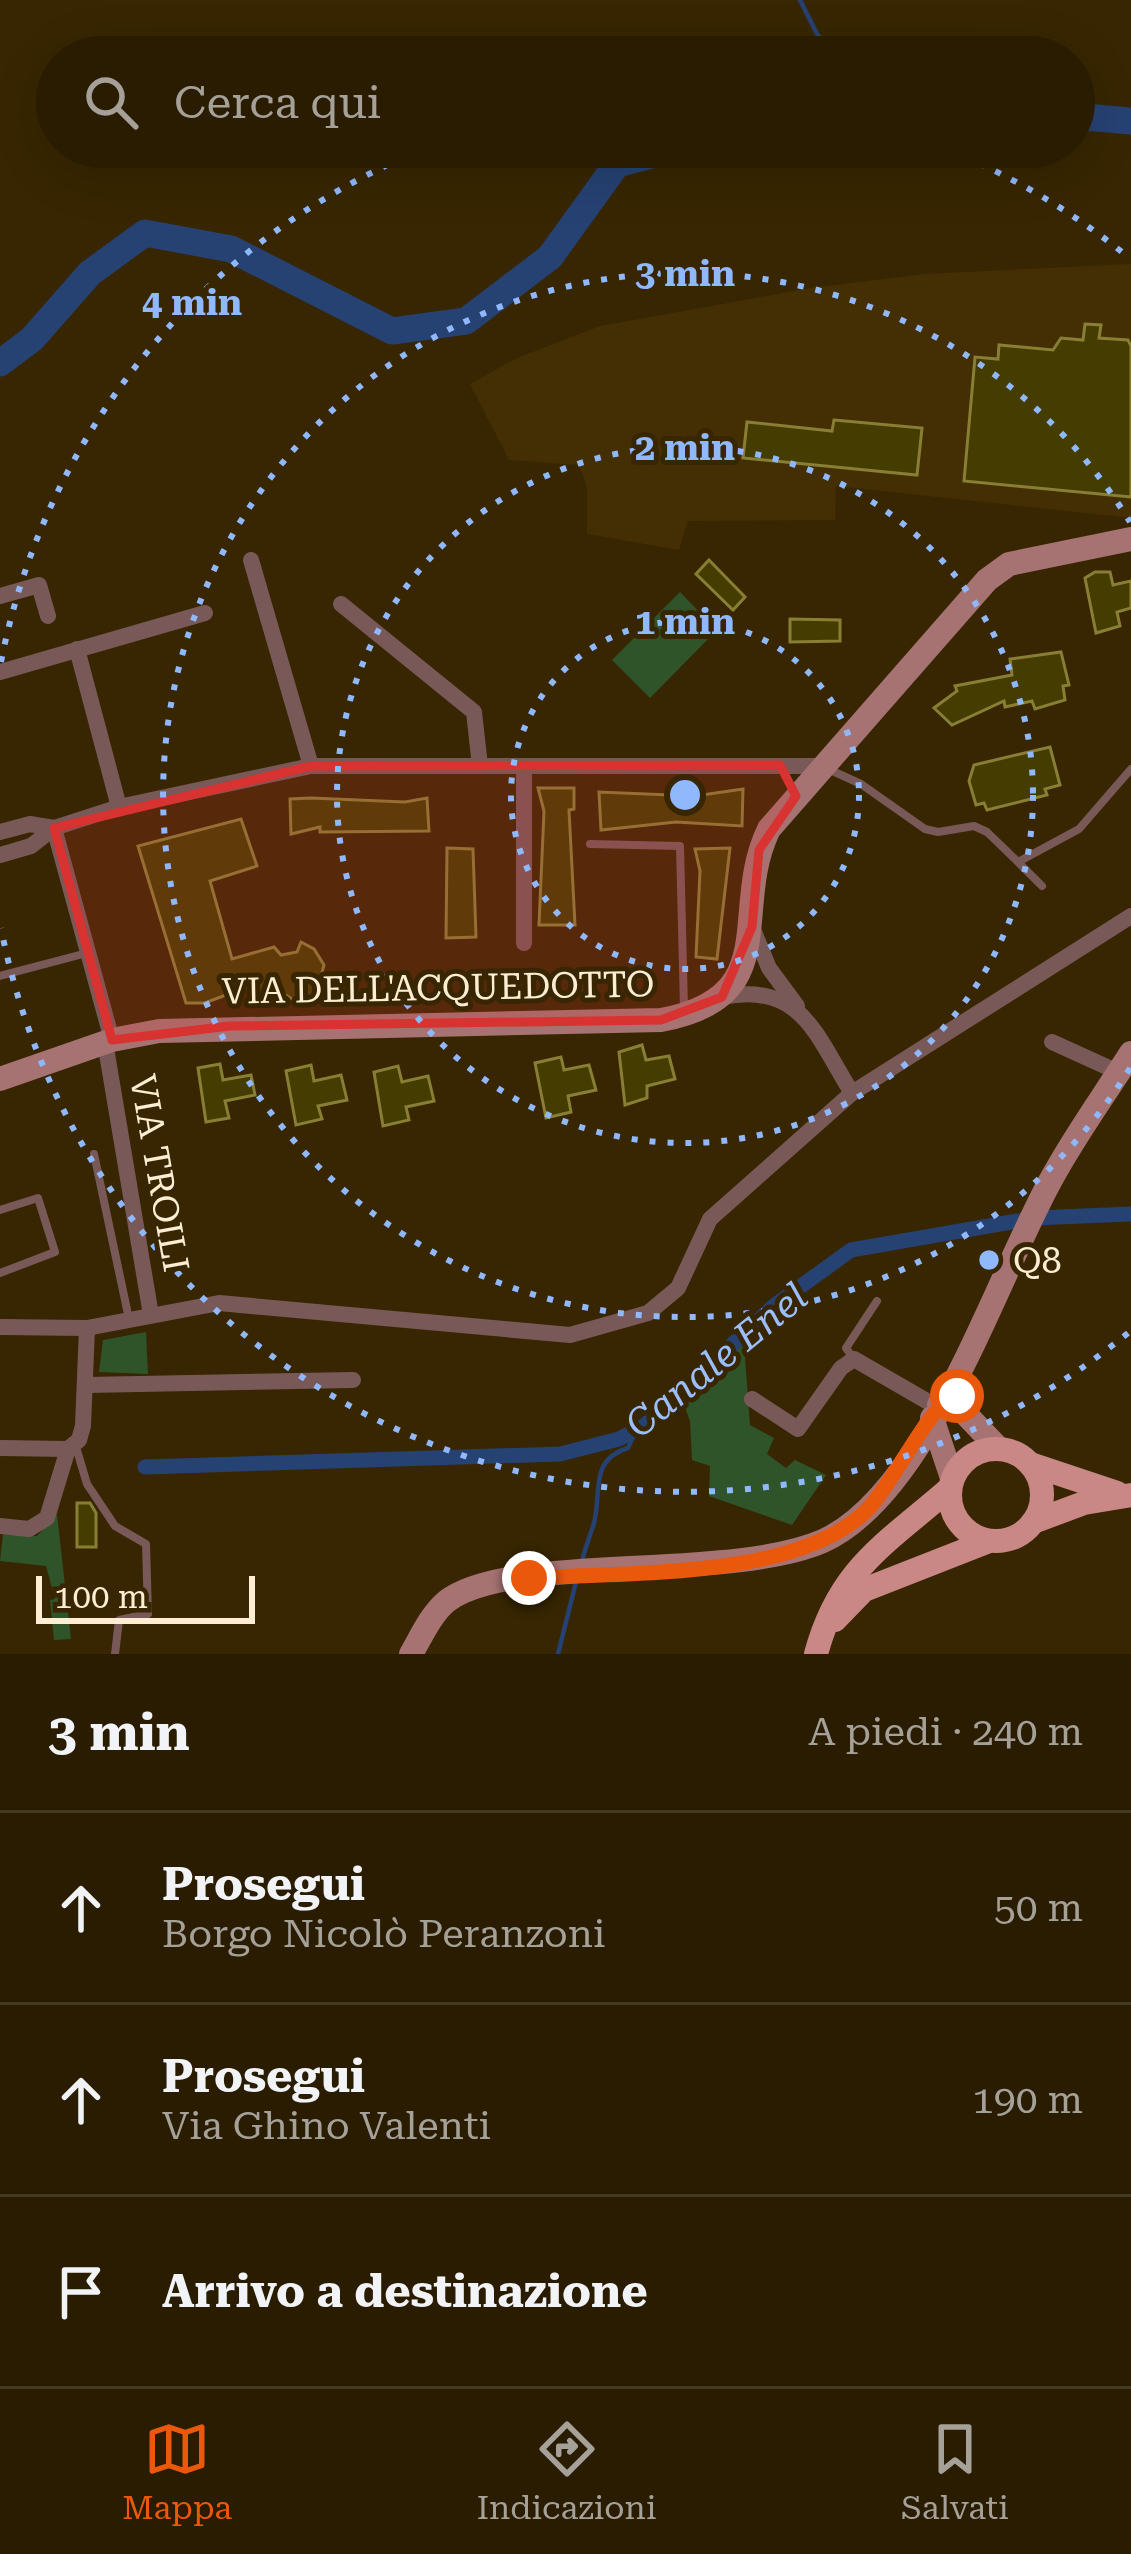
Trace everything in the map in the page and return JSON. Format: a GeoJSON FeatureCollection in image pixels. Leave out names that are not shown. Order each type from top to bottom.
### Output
{"type":"FeatureCollection","features":[{"type":"Feature","properties":{"kind":"main road"},"geometry":{"type":"LineString","coordinates":[[823,1652],[832,1601],[846,1581],[967,1458],[999,1449],[1128,1496]]}},
{"type":"Feature","properties":{"kind":"main road"},"geometry":{"type":"LineString","coordinates":[[1030,1463],[1042,1499],[1033,1522]]}},
{"type":"Feature","properties":{"kind":"main road"},"geometry":{"type":"LineString","coordinates":[[950,1474],[956,1518],[970,1533],[989,1540]]}},
{"type":"Feature","properties":{"kind":"main road"},"geometry":{"type":"LineString","coordinates":[[823,1652],[878,1583],[989,1540],[1009,1539],[1033,1522],[1128,1496]]}},
{"type":"Feature","properties":{"kind":"street"},"geometry":{"type":"LineString","coordinates":[[722,997],[741,968],[752,927],[759,850],[796,796],[959,608],[1009,564],[1131,539]]}},
{"type":"Feature","properties":{"kind":"street"},"geometry":{"type":"LineString","coordinates":[[251,560],[311,766]]}},
{"type":"Feature","properties":{"kind":"street"},"geometry":{"type":"LineString","coordinates":[[0,596],[39,585],[48,616]]}},
{"type":"Feature","properties":{"kind":"street"},"geometry":{"type":"LineString","coordinates":[[341,604],[474,712],[480,766]]}},
{"type":"Feature","properties":{"kind":"street"},"geometry":{"type":"LineString","coordinates":[[0,672],[205,613]]}},
{"type":"Feature","properties":{"kind":"street"},"geometry":{"type":"LineString","coordinates":[[77,649],[119,806]]}},
{"type":"Feature","properties":{"kind":"street"},"geometry":{"type":"LineString","coordinates":[[780,765],[791,776],[796,796]]}},
{"type":"Feature","properties":{"kind":"street"},"geometry":{"type":"LineString","coordinates":[[0,856],[31,846],[54,828],[119,806],[311,766],[821,766]]}},
{"type":"Feature","properties":{"kind":"street"},"geometry":{"type":"LineString","coordinates":[[524,766],[524,943]]}},
{"type":"Feature","properties":{"kind":"street"},"geometry":{"type":"LineString","coordinates":[[0,832],[29,824],[54,828]]}},
{"type":"Feature","properties":{"kind":"street","name":"VIA TROILI"},"geometry":{"type":"LineString","coordinates":[[54,828],[109,1041],[151,1315]]}},
{"type":"Feature","properties":{"kind":"street"},"geometry":{"type":"LineString","coordinates":[[0,1327],[87,1328],[219,1303],[570,1335],[648,1313],[678,1288],[710,1219],[852,1094],[1131,916]]}},
{"type":"Feature","properties":{"kind":"street"},"geometry":{"type":"LineString","coordinates":[[752,927],[769,968],[852,1094]]}},
{"type":"Feature","properties":{"kind":"street"},"geometry":{"type":"LineString","coordinates":[[722,997],[751,991],[787,1001],[801,1012]]}},
{"type":"Feature","properties":{"kind":"street","name":"VIA DELL'ACQUEDOTTO"},"geometry":{"type":"LineString","coordinates":[[0,1079],[109,1041],[230,1026],[685,1016],[722,997]]}},
{"type":"Feature","properties":{"kind":"street"},"geometry":{"type":"LineString","coordinates":[[411,1654],[445,1603],[477,1587],[529,1578],[761,1558],[818,1543],[853,1523],[904,1465],[941,1409],[1040,1202],[1125,1067],[1052,1042]]}},
{"type":"Feature","properties":{"kind":"street"},"geometry":{"type":"LineString","coordinates":[[0,1526],[40,1526],[71,1447],[87,1385],[87,1328]]}},
{"type":"Feature","properties":{"kind":"street"},"geometry":{"type":"LineString","coordinates":[[752,1399],[798,1429],[841,1368],[854,1359],[999,1449]]}},
{"type":"Feature","properties":{"kind":"street"},"geometry":{"type":"LineString","coordinates":[[87,1385],[353,1380]]}},
{"type":"Feature","properties":{"kind":"street"},"geometry":{"type":"LineString","coordinates":[[941,1409],[950,1474]]}},
{"type":"Feature","properties":{"kind":"street"},"geometry":{"type":"LineString","coordinates":[[0,1448],[71,1447]]}},
{"type":"Feature","properties":{"kind":"street"},"geometry":{"type":"LineString","coordinates":[[904,1465],[926,1452],[950,1474]]}},
{"type":"Feature","properties":{"kind":"lane"},"geometry":{"type":"LineString","coordinates":[[821,766],[861,784],[925,829],[938,832],[974,826],[987,832],[1042,886]]}},
{"type":"Feature","properties":{"kind":"lane"},"geometry":{"type":"LineString","coordinates":[[1018,862],[1079,829],[1131,769]]}},
{"type":"Feature","properties":{"kind":"lane"},"geometry":{"type":"LineString","coordinates":[[590,844],[680,846],[685,1016]]}},
{"type":"Feature","properties":{"kind":"lane"},"geometry":{"type":"LineString","coordinates":[[0,976],[89,952]]}},
{"type":"Feature","properties":{"kind":"lane"},"geometry":{"type":"LineString","coordinates":[[94,1154],[129,1321]]}},
{"type":"Feature","properties":{"kind":"lane"},"geometry":{"type":"LineString","coordinates":[[0,1210],[38,1198],[55,1252],[0,1274]]}},
{"type":"Feature","properties":{"kind":"lane"},"geometry":{"type":"LineString","coordinates":[[854,1359],[846,1348],[878,1301]]}},
{"type":"Feature","properties":{"kind":"lane"},"geometry":{"type":"LineString","coordinates":[[71,1447],[87,1484],[115,1526],[146,1544],[148,1614],[119,1620],[115,1654]]}},
{"type":"Feature","properties":{"kind":"highlighted area"},"geometry":{"type":"Polygon","coordinates":[[[780,765],[796,796],[759,850],[752,927],[722,997],[661,1020],[230,1026],[112,1040],[54,828],[311,766],[780,765]]]}},
{"type":"Feature","properties":{"kind":"shaded area"},"geometry":{"type":"Polygon","coordinates":[[[1131,264],[1131,518],[836,486],[835,520],[688,521],[679,550],[587,534],[587,488],[579,465],[509,460],[470,384],[517,358],[600,326],[811,288],[924,274],[1131,264]]]}},
{"type":"Feature","properties":{"kind":"green space"},"geometry":{"type":"Polygon","coordinates":[[[680,592],[717,630],[650,698],[612,660],[680,592]]]}},
{"type":"Feature","properties":{"kind":"green space"},"geometry":{"type":"Polygon","coordinates":[[[146,1332],[148,1374],[99,1372],[103,1340],[146,1332]]]}},
{"type":"Feature","properties":{"kind":"green space"},"geometry":{"type":"Polygon","coordinates":[[[744,1344],[750,1425],[774,1438],[767,1454],[786,1468],[795,1460],[826,1475],[792,1525],[709,1496],[710,1466],[692,1460],[690,1421],[681,1397],[744,1344]]]}},
{"type":"Feature","properties":{"kind":"green space"},"geometry":{"type":"Polygon","coordinates":[[[57,1514],[71,1639],[54,1640],[50,1600],[55,1599],[46,1566],[0,1561],[3,1534],[37,1536],[57,1514]]]}},
{"type":"Feature","properties":{"kind":"building"},"geometry":{"type":"Polygon","coordinates":[[[1085,324],[1101,325],[1099,338],[1128,340],[1131,346],[1131,497],[964,481],[975,357],[998,359],[999,345],[1053,350],[1061,338],[1083,340],[1085,324]]]}},
{"type":"Feature","properties":{"kind":"building"},"geometry":{"type":"Polygon","coordinates":[[[834,420],[922,428],[917,475],[743,458],[747,422],[832,431],[834,420]]]}},
{"type":"Feature","properties":{"kind":"building"},"geometry":{"type":"Polygon","coordinates":[[[709,560],[745,597],[733,610],[696,574],[709,560]]]}},
{"type":"Feature","properties":{"kind":"building"},"geometry":{"type":"Polygon","coordinates":[[[1110,572],[1113,585],[1131,581],[1131,608],[1117,612],[1120,626],[1096,633],[1085,578],[1110,572]]]}},
{"type":"Feature","properties":{"kind":"building"},"geometry":{"type":"Polygon","coordinates":[[[790,619],[840,620],[840,641],[790,642],[790,619]]]}},
{"type":"Feature","properties":{"kind":"building"},"geometry":{"type":"Polygon","coordinates":[[[1061,652],[1069,685],[1063,686],[1065,700],[1035,709],[1032,701],[1005,707],[1004,701],[952,725],[934,708],[957,691],[955,686],[1012,675],[1010,659],[1061,652]]]}},
{"type":"Feature","properties":{"kind":"building"},"geometry":{"type":"Polygon","coordinates":[[[1050,747],[1060,785],[1045,789],[1047,795],[987,810],[984,803],[976,805],[969,781],[974,765],[1050,747]]]}},
{"type":"Feature","properties":{"kind":"building"},"geometry":{"type":"Polygon","coordinates":[[[538,788],[574,788],[574,809],[569,810],[575,925],[539,925],[544,811],[538,788]]]}},
{"type":"Feature","properties":{"kind":"building"},"geometry":{"type":"Polygon","coordinates":[[[743,789],[742,826],[676,822],[601,830],[599,792],[695,796],[743,789]]]}},
{"type":"Feature","properties":{"kind":"building"},"geometry":{"type":"Polygon","coordinates":[[[427,798],[429,831],[320,832],[320,827],[291,834],[290,799],[405,802],[427,798]]]}},
{"type":"Feature","properties":{"kind":"building"},"geometry":{"type":"Polygon","coordinates":[[[241,819],[257,866],[210,881],[232,959],[274,947],[281,955],[297,952],[301,942],[314,949],[324,965],[320,980],[313,995],[297,1002],[274,988],[259,1003],[252,985],[205,1003],[186,1003],[138,846],[241,819]]]}},
{"type":"Feature","properties":{"kind":"building"},"geometry":{"type":"Polygon","coordinates":[[[447,848],[473,849],[476,937],[446,938],[447,848]]]}},
{"type":"Feature","properties":{"kind":"building"},"geometry":{"type":"Polygon","coordinates":[[[730,848],[717,959],[696,957],[700,871],[695,849],[730,848]]]}},
{"type":"Feature","properties":{"kind":"building"},"geometry":{"type":"Polygon","coordinates":[[[642,1045],[646,1060],[669,1056],[675,1079],[647,1086],[647,1098],[625,1105],[619,1052],[642,1045]]]}},
{"type":"Feature","properties":{"kind":"building"},"geometry":{"type":"Polygon","coordinates":[[[561,1057],[564,1070],[589,1065],[596,1090],[568,1096],[571,1112],[546,1118],[535,1063],[561,1057]]]}},
{"type":"Feature","properties":{"kind":"building"},"geometry":{"type":"Polygon","coordinates":[[[220,1064],[223,1080],[251,1075],[255,1095],[225,1101],[229,1118],[206,1122],[198,1068],[220,1064]]]}},
{"type":"Feature","properties":{"kind":"building"},"geometry":{"type":"Polygon","coordinates":[[[311,1065],[314,1081],[341,1075],[347,1100],[318,1106],[322,1119],[296,1125],[286,1071],[311,1065]]]}},
{"type":"Feature","properties":{"kind":"building"},"geometry":{"type":"Polygon","coordinates":[[[398,1066],[402,1082],[428,1076],[434,1101],[406,1107],[409,1120],[383,1126],[374,1072],[398,1066]]]}},
{"type":"Feature","properties":{"kind":"building"},"geometry":{"type":"Polygon","coordinates":[[[77,1503],[90,1503],[96,1513],[96,1547],[77,1547],[77,1503]]]}},
{"type":"Feature","properties":{"kind":"waterway"},"geometry":{"type":"LineString","coordinates":[[800,0],[818,36]]}},
{"type":"Feature","properties":{"kind":"waterway"},"geometry":{"type":"LineString","coordinates":[[1095,118],[1131,121]]}},
{"type":"Feature","properties":{"kind":"waterway"},"geometry":{"type":"LineString","coordinates":[[0,363],[32,339],[90,273],[145,233],[231,249],[392,331],[466,321],[550,257],[614,168]]}},
{"type":"Feature","properties":{"kind":"waterway","name":"Canale Enel"},"geometry":{"type":"LineString","coordinates":[[145,1467],[560,1454],[619,1439],[645,1425],[775,1305],[851,1250],[1035,1218],[1131,1214]]}},
{"type":"Feature","properties":{"kind":"waterway"},"geometry":{"type":"LineString","coordinates":[[582,1561],[594,1523],[602,1469],[607,1460],[628,1448],[636,1430]]}},
{"type":"Feature","properties":{"kind":"waterway"},"geometry":{"type":"LineString","coordinates":[[558,1654],[577,1578]]}},
{"type":"Feature","properties":{"kind":"place","name":"Q8"},"geometry":{"type":"Point","coordinates":[989,1260]}},
{"type":"Feature","properties":{"kind":"route"},"geometry":{"type":"LineString","coordinates":[[529,1578],[761,1558],[818,1543],[871,1507],[904,1465],[934,1410],[946,1403],[957,1405],[957,1396]]}}]}
